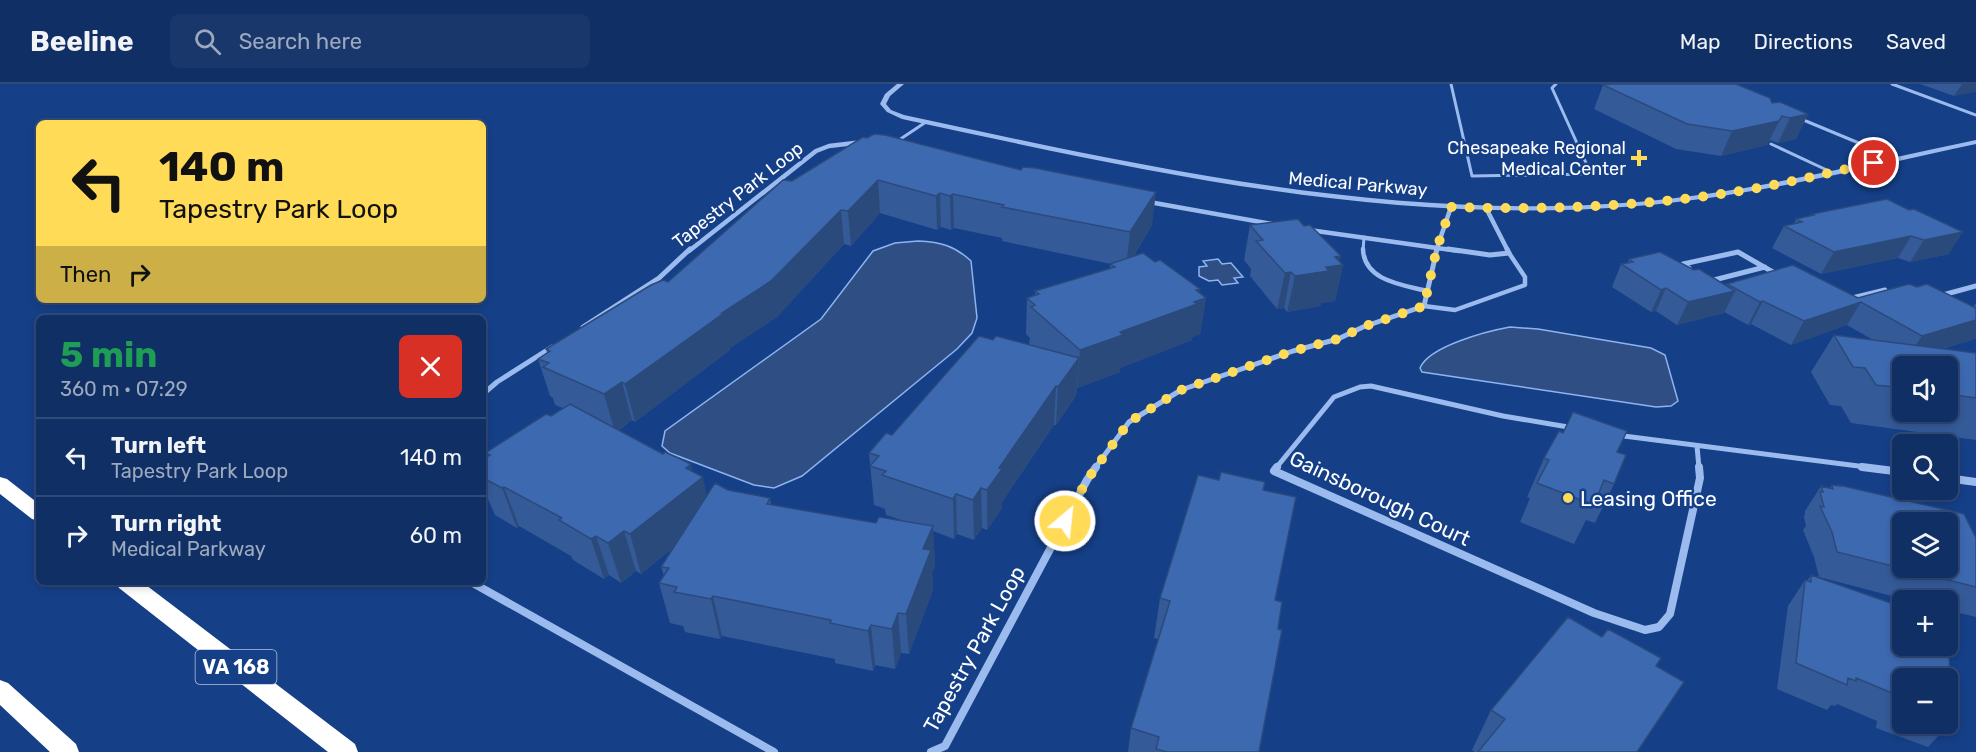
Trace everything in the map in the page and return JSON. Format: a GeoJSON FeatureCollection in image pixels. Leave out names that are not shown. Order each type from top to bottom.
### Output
{"type":"FeatureCollection","features":[{"type":"Feature","properties":{"kind":"highway"},"geometry":{"type":"LineString","coordinates":[[0,483],[36,512]]}},
{"type":"Feature","properties":{"kind":"highway","name":"VA 168"},"geometry":{"type":"LineString","coordinates":[[131,585],[346,752]]}},
{"type":"Feature","properties":{"kind":"highway"},"geometry":{"type":"LineString","coordinates":[[0,690],[67,752]]}},
{"type":"Feature","properties":{"kind":"street","name":"Medical Parkway"},"geometry":{"type":"LineString","coordinates":[[901,84],[887,95],[883,104],[884,108],[902,117],[1237,186],[1320,197],[1451,207],[1550,208],[1724,194],[1976,142]]}},
{"type":"Feature","properties":{"kind":"street","name":"Tapestry Park Loop"},"geometry":{"type":"LineString","coordinates":[[572,334],[659,278],[694,246],[816,152],[828,146],[871,141]]}},
{"type":"Feature","properties":{"kind":"street"},"geometry":{"type":"LineString","coordinates":[[894,144],[905,147]]}},
{"type":"Feature","properties":{"kind":"street"},"geometry":{"type":"LineString","coordinates":[[1147,201],[1279,225]]}},
{"type":"Feature","properties":{"kind":"street"},"geometry":{"type":"LineString","coordinates":[[1424,306],[1437,248],[1451,207]]}},
{"type":"Feature","properties":{"kind":"street"},"geometry":{"type":"LineString","coordinates":[[1300,228],[1490,255],[1509,253],[1486,208]]}},
{"type":"Feature","properties":{"kind":"street"},"geometry":{"type":"LineString","coordinates":[[1692,270],[1683,264],[1738,252],[1783,277]]}},
{"type":"Feature","properties":{"kind":"street"},"geometry":{"type":"LineString","coordinates":[[1701,275],[1710,281],[1765,267]]}},
{"type":"Feature","properties":{"kind":"street"},"geometry":{"type":"LineString","coordinates":[[1930,298],[1976,286]]}},
{"type":"Feature","properties":{"kind":"street"},"geometry":{"type":"LineString","coordinates":[[1843,300],[1888,290],[1896,291]]}},
{"type":"Feature","properties":{"kind":"street","name":"Tapestry Park Loop"},"geometry":{"type":"LineString","coordinates":[[931,752],[945,746],[1087,480],[1129,422],[1181,390],[1293,351],[1338,339],[1363,327],[1424,306]]}},
{"type":"Feature","properties":{"kind":"street"},"geometry":{"type":"LineString","coordinates":[[486,391],[554,346]]}},
{"type":"Feature","properties":{"kind":"street","name":"Gainsborough Court"},"geometry":{"type":"LineString","coordinates":[[1583,429],[1503,416],[1382,388],[1360,387],[1334,397],[1274,471],[1594,613],[1645,630],[1659,627],[1670,614],[1700,478],[1697,446]]}},
{"type":"Feature","properties":{"kind":"street"},"geometry":{"type":"LineString","coordinates":[[1606,433],[1892,471]]}},
{"type":"Feature","properties":{"kind":"street"},"geometry":{"type":"LineString","coordinates":[[1958,480],[1976,482]]}},
{"type":"Feature","properties":{"kind":"street"},"geometry":{"type":"LineString","coordinates":[[476,585],[774,752]]}},
{"type":"Feature","properties":{"kind":"lane"},"geometry":{"type":"LineString","coordinates":[[1450,84],[1472,176],[1591,174],[1552,88],[1556,84]]}},
{"type":"Feature","properties":{"kind":"lane"},"geometry":{"type":"LineString","coordinates":[[1892,84],[1976,115]]}},
{"type":"Feature","properties":{"kind":"lane"},"geometry":{"type":"LineString","coordinates":[[1797,117],[1895,158]]}},
{"type":"Feature","properties":{"kind":"lane"},"geometry":{"type":"LineString","coordinates":[[894,144],[926,122]]}},
{"type":"Feature","properties":{"kind":"lane"},"geometry":{"type":"LineString","coordinates":[[1771,144],[1832,172]]}},
{"type":"Feature","properties":{"kind":"lane"},"geometry":{"type":"LineString","coordinates":[[1364,237],[1364,260],[1370,268],[1381,277],[1427,291]]}},
{"type":"Feature","properties":{"kind":"lane"},"geometry":{"type":"LineString","coordinates":[[1424,306],[1455,310],[1524,285],[1525,277],[1509,253]]}},
{"type":"Feature","properties":{"kind":"water"},"geometry":{"type":"Polygon","coordinates":[[[918,241],[947,246],[971,261],[977,318],[972,333],[957,349],[802,476],[774,488],[754,485],[670,453],[662,446],[665,431],[821,319],[873,251],[895,243],[918,241]]]}},
{"type":"Feature","properties":{"kind":"water"},"geometry":{"type":"Polygon","coordinates":[[[1218,259],[1222,264],[1231,263],[1243,277],[1234,278],[1238,283],[1222,285],[1218,280],[1209,281],[1199,276],[1199,267],[1207,266],[1203,261],[1218,259]]]}},
{"type":"Feature","properties":{"kind":"water"},"geometry":{"type":"Polygon","coordinates":[[[1510,327],[1538,329],[1651,348],[1665,355],[1678,401],[1671,406],[1656,407],[1422,372],[1420,368],[1426,360],[1447,346],[1510,327]]]}},
{"type":"Feature","properties":{"kind":"building"},"geometry":{"type":"Polygon","coordinates":[[[1736,84],[1770,98],[1772,103],[1780,102],[1808,114],[1790,118],[1782,116],[1779,121],[1732,131],[1687,124],[1603,85],[1736,84]]]}},
{"type":"Feature","properties":{"kind":"building"},"geometry":{"type":"Polygon","coordinates":[[[874,134],[1021,170],[1023,167],[1035,168],[1156,192],[1130,232],[1002,207],[1004,205],[953,194],[950,196],[940,193],[936,196],[878,180],[848,211],[841,210],[771,281],[722,313],[724,313],[625,384],[622,382],[604,394],[543,367],[549,363],[538,359],[550,351],[546,349],[651,285],[663,280],[668,282],[783,180],[792,181],[863,137],[867,138],[874,134]]]}},
{"type":"Feature","properties":{"kind":"building"},"geometry":{"type":"Polygon","coordinates":[[[1887,199],[1963,232],[1924,240],[1911,236],[1834,252],[1784,226],[1802,222],[1796,219],[1814,215],[1812,214],[1887,199]]]}},
{"type":"Feature","properties":{"kind":"building"},"geometry":{"type":"Polygon","coordinates":[[[1298,219],[1304,226],[1310,225],[1341,256],[1335,257],[1343,265],[1326,267],[1329,271],[1295,276],[1291,272],[1285,273],[1256,241],[1263,240],[1250,225],[1298,219]]]}},
{"type":"Feature","properties":{"kind":"building"},"geometry":{"type":"Polygon","coordinates":[[[1660,252],[1694,270],[1699,269],[1735,291],[1688,302],[1666,288],[1661,290],[1621,264],[1633,262],[1629,259],[1660,252]]]}},
{"type":"Feature","properties":{"kind":"building"},"geometry":{"type":"Polygon","coordinates":[[[1143,253],[1155,262],[1160,260],[1200,289],[1196,290],[1206,298],[1194,302],[1197,304],[1120,332],[1123,335],[1080,350],[1031,307],[1035,305],[1027,298],[1039,294],[1035,291],[1115,267],[1110,264],[1143,253]]]}},
{"type":"Feature","properties":{"kind":"building"},"geometry":{"type":"Polygon","coordinates":[[[1793,265],[1858,298],[1909,284],[1917,287],[1927,284],[1976,308],[1976,320],[1922,336],[1861,302],[1804,321],[1763,301],[1760,302],[1727,284],[1793,265]]]}},
{"type":"Feature","properties":{"kind":"building"},"geometry":{"type":"Polygon","coordinates":[[[1834,335],[1976,353],[1976,398],[1958,396],[1958,356],[1892,356],[1892,387],[1876,385],[1865,368],[1853,367],[1834,335]]]}},
{"type":"Feature","properties":{"kind":"building"},"geometry":{"type":"Polygon","coordinates":[[[979,336],[993,340],[996,336],[1079,358],[1058,387],[1056,386],[999,468],[1002,469],[987,490],[981,488],[973,500],[956,494],[953,499],[882,475],[886,471],[870,466],[879,456],[869,453],[886,433],[892,435],[979,336]]]}},
{"type":"Feature","properties":{"kind":"building"},"geometry":{"type":"Polygon","coordinates":[[[570,404],[663,454],[665,452],[691,464],[686,468],[703,477],[630,534],[624,531],[608,543],[596,536],[591,539],[559,520],[562,518],[486,480],[486,457],[490,455],[486,452],[546,414],[551,416],[570,404]]]}},
{"type":"Feature","properties":{"kind":"building"},"geometry":{"type":"Polygon","coordinates":[[[1573,412],[1627,431],[1617,452],[1626,455],[1614,484],[1604,480],[1594,505],[1537,483],[1549,460],[1544,458],[1559,431],[1563,433],[1573,412]]]}},
{"type":"Feature","properties":{"kind":"building"},"geometry":{"type":"Polygon","coordinates":[[[1221,472],[1265,482],[1263,490],[1296,497],[1275,600],[1282,602],[1278,629],[1282,630],[1259,752],[1167,752],[1156,749],[1159,737],[1131,728],[1170,601],[1160,598],[1198,475],[1219,480],[1221,472]]]}},
{"type":"Feature","properties":{"kind":"building"},"geometry":{"type":"Polygon","coordinates":[[[715,483],[728,490],[770,498],[767,504],[876,523],[879,517],[933,526],[923,549],[931,550],[906,614],[898,613],[892,629],[871,625],[868,631],[830,623],[831,620],[713,596],[711,599],[674,592],[677,587],[659,583],[669,568],[661,567],[715,483]]]}},
{"type":"Feature","properties":{"kind":"building"},"geometry":{"type":"Polygon","coordinates":[[[1832,485],[1839,485],[1892,497],[1892,500],[1904,500],[1955,512],[1892,512],[1892,566],[1837,552],[1832,532],[1820,506],[1824,507],[1820,492],[1823,492],[1821,486],[1833,489],[1832,485]]]}},
{"type":"Feature","properties":{"kind":"building"},"geometry":{"type":"Polygon","coordinates":[[[1958,513],[1964,514],[1976,538],[1976,587],[1940,578],[1958,578],[1958,513]]]}},
{"type":"Feature","properties":{"kind":"building"},"geometry":{"type":"Polygon","coordinates":[[[1811,575],[1892,603],[1892,656],[1949,656],[1950,668],[1892,668],[1892,693],[1856,678],[1856,681],[1848,678],[1847,685],[1796,663],[1805,580],[1811,582],[1811,575]]]}},
{"type":"Feature","properties":{"kind":"building"},"geometry":{"type":"Polygon","coordinates":[[[1568,617],[1602,637],[1608,629],[1661,658],[1656,666],[1684,682],[1637,752],[1478,752],[1505,719],[1491,710],[1568,617]]]}},
{"type":"Feature","properties":{"kind":"place","name":"Chesapeake Regional Medical Center"},"geometry":{"type":"Point","coordinates":[1639,158]}},
{"type":"Feature","properties":{"kind":"place","name":"Leasing Office"},"geometry":{"type":"Point","coordinates":[1568,498]}},
{"type":"Feature","properties":{"kind":"route"},"geometry":{"type":"LineString","coordinates":[[1065,521],[1087,480],[1129,422],[1181,390],[1293,351],[1338,339],[1363,327],[1424,306],[1437,248],[1451,207],[1550,208],[1680,199],[1724,194],[1874,163]]}}]}
